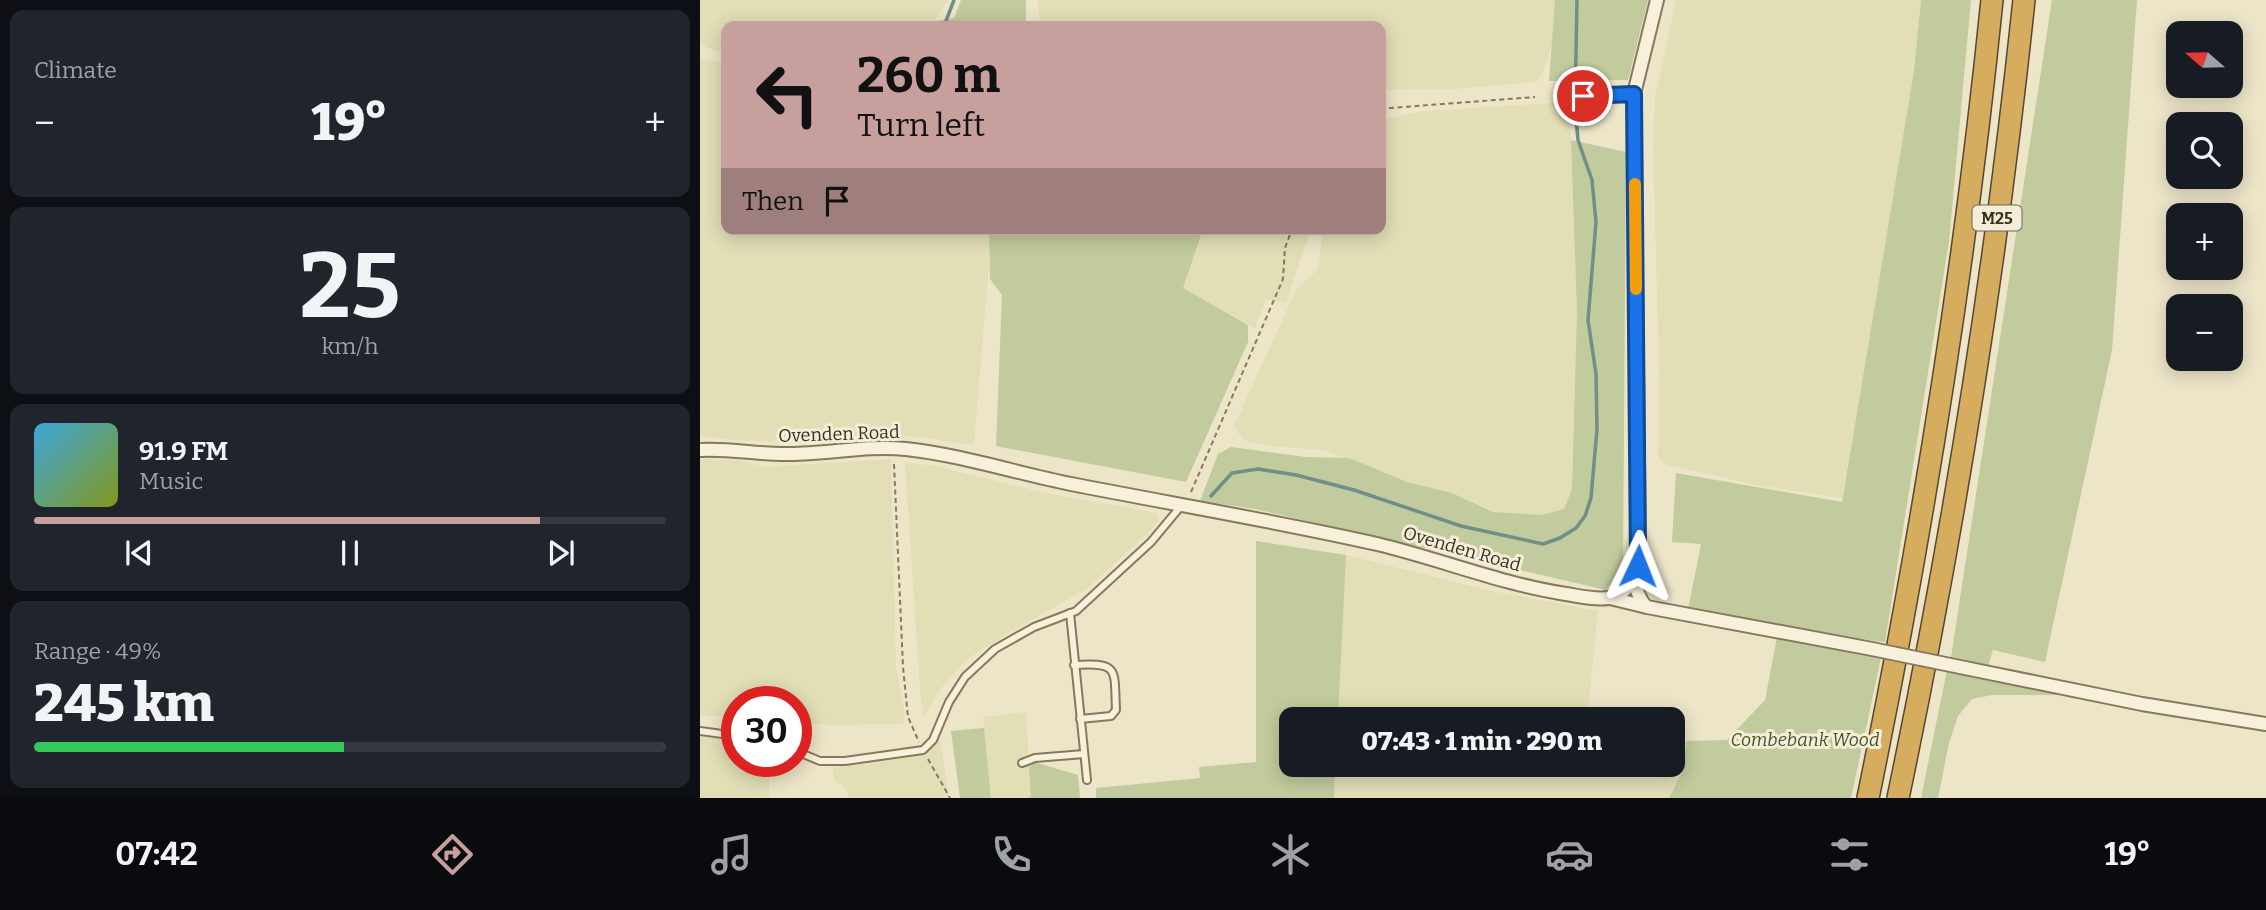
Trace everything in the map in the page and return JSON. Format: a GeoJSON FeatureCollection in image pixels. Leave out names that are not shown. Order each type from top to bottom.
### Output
{"type":"FeatureCollection","features":[{"type":"Feature","properties":{"kind":"highway","name":"M25"},"geometry":{"type":"LineString","coordinates":[[1868,798],[1900,637],[1941,400],[1973,174],[1993,0]]}},
{"type":"Feature","properties":{"kind":"highway","name":"M25"},"geometry":{"type":"LineString","coordinates":[[1898,798],[1938,593],[1965,435],[1998,212],[2024,0]]}},
{"type":"Feature","properties":{"kind":"street"},"geometry":{"type":"LineString","coordinates":[[1609,598],[1623,591],[1632,582],[1636,575],[1639,550],[1634,94],[1657,0]]}},
{"type":"Feature","properties":{"kind":"street","name":"Ovenden Road"},"geometry":{"type":"LineString","coordinates":[[700,450],[791,454],[849,449],[902,449],[947,455],[1020,473],[1183,506],[1283,523],[1387,547],[1546,591],[1609,598],[2142,704],[2266,724]]}},
{"type":"Feature","properties":{"kind":"street"},"geometry":{"type":"LineString","coordinates":[[1632,582],[1640,602],[1647,607]]}},
{"type":"Feature","properties":{"kind":"lane"},"geometry":{"type":"LineString","coordinates":[[1583,96],[1634,94]]}},
{"type":"Feature","properties":{"kind":"lane"},"geometry":{"type":"LineString","coordinates":[[812,758],[820,761],[845,761],[923,750],[933,740],[949,702],[965,677],[995,649],[1034,627],[1076,611],[1151,542],[1183,506]]}},
{"type":"Feature","properties":{"kind":"lane"},"geometry":{"type":"LineString","coordinates":[[1070,613],[1087,780]]}},
{"type":"Feature","properties":{"kind":"lane"},"geometry":{"type":"LineString","coordinates":[[1074,665],[1101,663],[1114,673],[1116,710],[1111,716],[1080,719]]}},
{"type":"Feature","properties":{"kind":"lane"},"geometry":{"type":"LineString","coordinates":[[700,731],[721,734]]}},
{"type":"Feature","properties":{"kind":"lane"},"geometry":{"type":"LineString","coordinates":[[1022,763],[1035,758],[1084,754]]}},
{"type":"Feature","properties":{"kind":"path"},"geometry":{"type":"LineString","coordinates":[[1386,109],[1535,97]]}},
{"type":"Feature","properties":{"kind":"path"},"geometry":{"type":"LineString","coordinates":[[1183,506],[1283,279],[1285,248],[1290,235]]}},
{"type":"Feature","properties":{"kind":"path"},"geometry":{"type":"LineString","coordinates":[[894,464],[903,667],[908,717],[950,798]]}},
{"type":"Feature","properties":{"kind":"shaded area"},"geometry":{"type":"Polygon","coordinates":[[[700,0],[948,0],[935,21],[721,21],[721,52],[700,45],[700,0]]]}},
{"type":"Feature","properties":{"kind":"shaded area"},"geometry":{"type":"Polygon","coordinates":[[[1038,0],[1555,0],[1552,46],[1541,76],[1536,82],[1454,89],[1386,90],[1386,21],[1040,21],[1038,0]]]}},
{"type":"Feature","properties":{"kind":"shaded area"},"geometry":{"type":"Polygon","coordinates":[[[1676,0],[1921,0],[1914,71],[1842,498],[1751,484],[1665,464],[1658,457],[1659,370],[1653,145],[1655,97],[1676,0]]]}},
{"type":"Feature","properties":{"kind":"shaded area"},"geometry":{"type":"Polygon","coordinates":[[[700,57],[721,63],[721,235],[989,235],[989,263],[974,445],[911,436],[868,437],[819,443],[700,436],[700,57]]]}},
{"type":"Feature","properties":{"kind":"shaded area"},"geometry":{"type":"Polygon","coordinates":[[[1567,102],[1571,140],[1577,313],[1572,489],[1564,509],[1542,515],[1493,512],[1452,493],[1407,482],[1324,450],[1270,446],[1243,440],[1234,426],[1296,290],[1318,269],[1322,235],[1386,235],[1386,119],[1423,111],[1567,102]]]}},
{"type":"Feature","properties":{"kind":"shaded area"},"geometry":{"type":"Polygon","coordinates":[[[1201,235],[1309,235],[1286,303],[1266,299],[1255,328],[1182,288],[1201,235]]]}},
{"type":"Feature","properties":{"kind":"shaded area"},"geometry":{"type":"Polygon","coordinates":[[[700,459],[737,460],[766,467],[891,459],[896,667],[904,709],[903,724],[812,724],[812,686],[721,686],[721,717],[700,715],[700,459]]]}},
{"type":"Feature","properties":{"kind":"shaded area"},"geometry":{"type":"Polygon","coordinates":[[[905,462],[935,466],[1046,493],[1157,513],[1159,520],[1088,588],[1003,636],[965,661],[938,692],[924,718],[905,462]]]}},
{"type":"Feature","properties":{"kind":"shaded area"},"geometry":{"type":"Polygon","coordinates":[[[1346,555],[1492,591],[1598,611],[1588,707],[1339,707],[1346,555]]]}},
{"type":"Feature","properties":{"kind":"shaded area"},"geometry":{"type":"Polygon","coordinates":[[[1026,712],[1029,762],[1034,762],[1029,767],[1031,798],[991,798],[983,717],[1026,712]]]}},
{"type":"Feature","properties":{"kind":"shaded area"},"geometry":{"type":"Polygon","coordinates":[[[700,736],[721,739],[721,777],[769,777],[769,798],[700,798],[700,736]]]}},
{"type":"Feature","properties":{"kind":"shaded area"},"geometry":{"type":"Polygon","coordinates":[[[940,738],[949,798],[849,798],[846,788],[834,781],[833,767],[929,751],[940,738]]]}},
{"type":"Feature","properties":{"kind":"shaded area"},"geometry":{"type":"Polygon","coordinates":[[[1335,777],[1680,777],[1669,798],[1334,798],[1335,777]]]}},
{"type":"Feature","properties":{"kind":"green space"},"geometry":{"type":"Polygon","coordinates":[[[961,0],[1026,0],[1026,21],[936,21],[954,18],[961,0]]]}},
{"type":"Feature","properties":{"kind":"green space"},"geometry":{"type":"Polygon","coordinates":[[[1555,0],[1648,0],[1628,80],[1549,81],[1555,0]]]}},
{"type":"Feature","properties":{"kind":"green space"},"geometry":{"type":"Polygon","coordinates":[[[1921,0],[1971,0],[1949,241],[1885,642],[1820,634],[1688,609],[1701,544],[1672,542],[1676,473],[1842,502],[1914,71],[1921,0]]]}},
{"type":"Feature","properties":{"kind":"green space"},"geometry":{"type":"Polygon","coordinates":[[[2052,0],[2137,0],[2112,350],[2045,662],[1993,650],[1988,666],[1951,657],[2052,0]]]}},
{"type":"Feature","properties":{"kind":"green space"},"geometry":{"type":"Polygon","coordinates":[[[1571,140],[1626,152],[1623,565],[1606,590],[1255,509],[1200,501],[1218,454],[1231,447],[1306,457],[1349,458],[1407,482],[1452,493],[1493,512],[1542,515],[1564,509],[1572,489],[1577,313],[1571,140]]]}},
{"type":"Feature","properties":{"kind":"green space"},"geometry":{"type":"Polygon","coordinates":[[[989,235],[1201,235],[1183,288],[1248,325],[1248,342],[1186,482],[996,446],[1002,295],[990,279],[989,235]]]}},
{"type":"Feature","properties":{"kind":"green space"},"geometry":{"type":"Polygon","coordinates":[[[1256,541],[1346,555],[1339,707],[1279,707],[1279,777],[1335,777],[1334,798],[1096,798],[1096,788],[1200,778],[1199,767],[1256,762],[1256,541]]]}},
{"type":"Feature","properties":{"kind":"green space","name":"Combebank Wood"},"geometry":{"type":"Polygon","coordinates":[[[1777,637],[1881,658],[1851,798],[1669,798],[1680,777],[1685,777],[1687,741],[1727,740],[1765,700],[1777,637]]]}},
{"type":"Feature","properties":{"kind":"green space"},"geometry":{"type":"Polygon","coordinates":[[[1947,670],[2059,692],[2057,695],[1992,695],[1972,699],[1958,716],[1949,743],[1938,798],[1921,798],[1947,670]]]}},
{"type":"Feature","properties":{"kind":"green space"},"geometry":{"type":"Polygon","coordinates":[[[984,728],[991,798],[960,798],[951,731],[984,728]]]}},
{"type":"Feature","properties":{"kind":"green space"},"geometry":{"type":"Polygon","coordinates":[[[1034,762],[1078,775],[1080,798],[1028,798],[1031,797],[1029,767],[1034,762]]]}},
{"type":"Feature","properties":{"kind":"waterway"},"geometry":{"type":"LineString","coordinates":[[946,21],[954,0]]}},
{"type":"Feature","properties":{"kind":"waterway"},"geometry":{"type":"LineString","coordinates":[[1211,496],[1232,473],[1258,469],[1296,475],[1354,490],[1461,526],[1543,544],[1576,528],[1585,516],[1591,498],[1597,429],[1596,374],[1588,320],[1596,222],[1592,180],[1578,140],[1575,106],[1577,0]]}},
{"type":"Feature","properties":{"kind":"slow traffic"},"geometry":{"type":"LineString","coordinates":[[1635,184],[1636,289]]}},
{"type":"Feature","properties":{"kind":"route"},"geometry":{"type":"LineString","coordinates":[[1583,96],[1634,94],[1638,566]]}}]}
